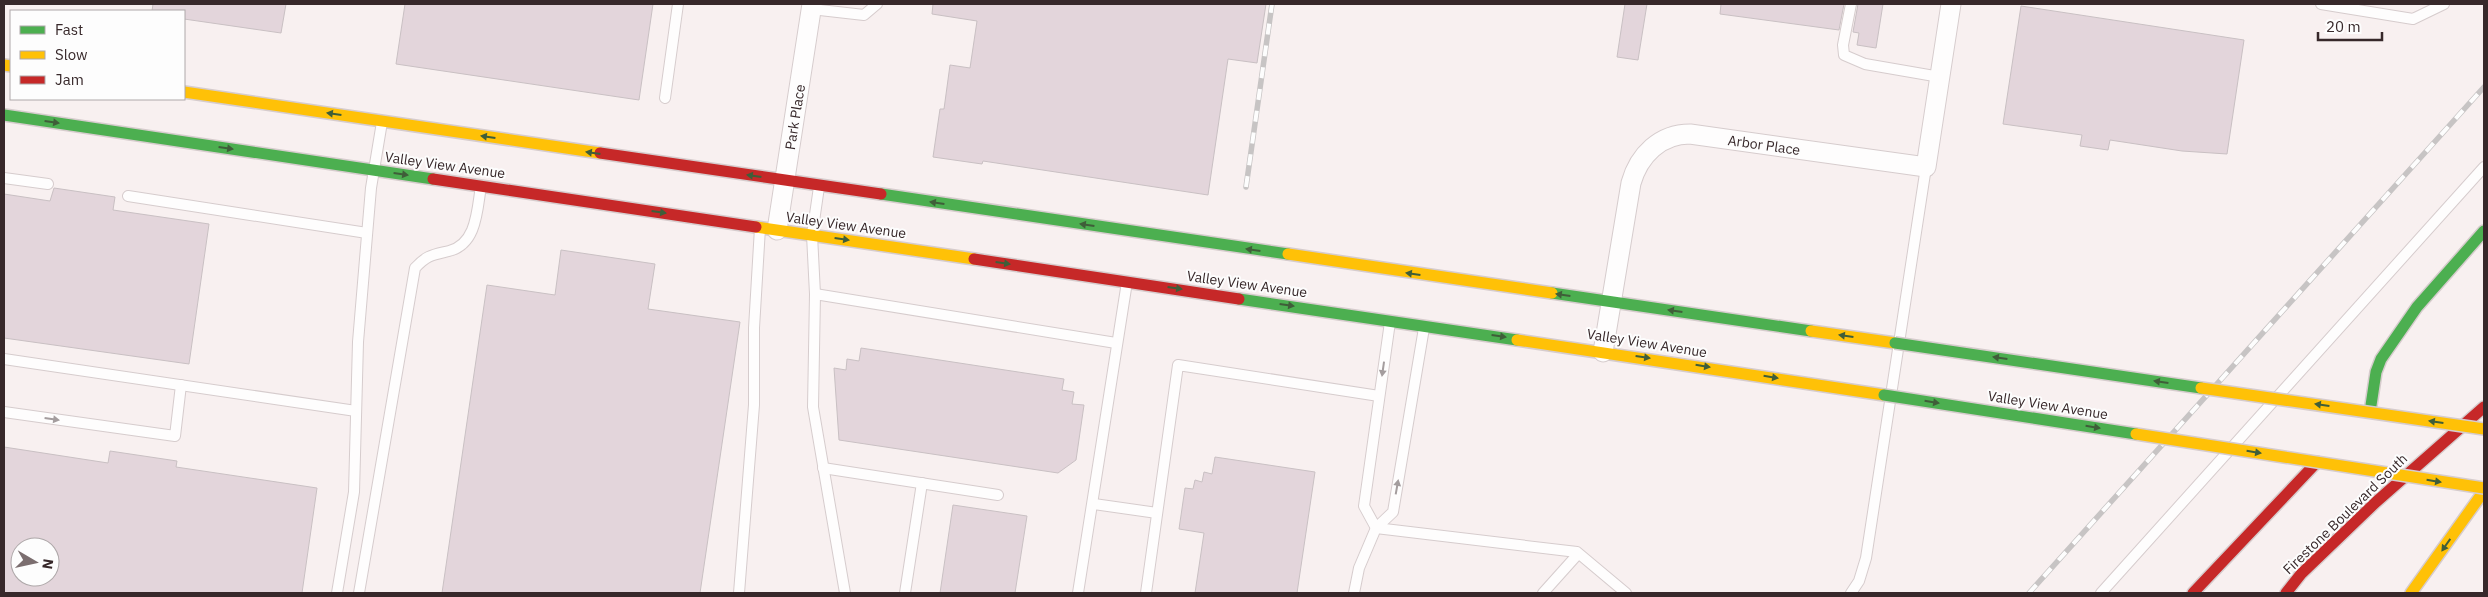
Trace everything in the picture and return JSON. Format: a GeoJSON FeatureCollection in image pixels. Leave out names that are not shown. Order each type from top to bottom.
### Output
{"type":"FeatureCollection","features":[{"type":"Feature","properties":{"kind":"main road"},"geometry":{"type":"LineString","coordinates":[[185,92],[2484,429]]}},
{"type":"Feature","properties":{"kind":"main road","name":"Valley View Avenue"},"geometry":{"type":"LineString","coordinates":[[4,115],[1683,363],[2317,462],[2484,490]]}},
{"type":"Feature","properties":{"kind":"main road"},"geometry":{"type":"LineString","coordinates":[[2370,412],[2376,372],[2381,358],[2418,307],[2484,230]]}},
{"type":"Feature","properties":{"kind":"main road","name":"Firestone Boulevard South"},"geometry":{"type":"LineString","coordinates":[[2286,593],[2300,574],[2484,407]]}},
{"type":"Feature","properties":{"kind":"main road"},"geometry":{"type":"LineString","coordinates":[[2193,593],[2317,462]]}},
{"type":"Feature","properties":{"kind":"main road"},"geometry":{"type":"LineString","coordinates":[[2412,593],[2484,490]]}},
{"type":"Feature","properties":{"kind":"street"},"geometry":{"type":"LineString","coordinates":[[1926,167],[1951,4]]}},
{"type":"Feature","properties":{"kind":"street","name":"Park Place"},"geometry":{"type":"LineString","coordinates":[[768,228],[785,181],[812,6]]}},
{"type":"Feature","properties":{"kind":"street","name":"Arbor Place"},"geometry":{"type":"LineString","coordinates":[[1604,352],[1634,173],[1650,149],[1669,138],[1690,134],[1926,167]]}},
{"type":"Feature","properties":{"kind":"lane"},"geometry":{"type":"LineString","coordinates":[[665,98],[678,4]]}},
{"type":"Feature","properties":{"kind":"lane"},"geometry":{"type":"LineString","coordinates":[[812,6],[864,15],[878,4]]}},
{"type":"Feature","properties":{"kind":"lane"},"geometry":{"type":"LineString","coordinates":[[1851,4],[1843,45],[1844,55],[1864,64],[1940,77]]}},
{"type":"Feature","properties":{"kind":"lane"},"geometry":{"type":"LineString","coordinates":[[2320,4],[2413,19],[2444,4]]}},
{"type":"Feature","properties":{"kind":"lane"},"geometry":{"type":"LineString","coordinates":[[337,593],[354,492],[358,342],[367,234],[382,121]]}},
{"type":"Feature","properties":{"kind":"lane"},"geometry":{"type":"LineString","coordinates":[[1851,593],[1859,581],[1866,558],[1926,167]]}},
{"type":"Feature","properties":{"kind":"lane"},"geometry":{"type":"LineString","coordinates":[[2101,593],[2484,167]]}},
{"type":"Feature","properties":{"kind":"lane"},"geometry":{"type":"LineString","coordinates":[[4,178],[48,184]]}},
{"type":"Feature","properties":{"kind":"lane"},"geometry":{"type":"LineString","coordinates":[[358,593],[415,268],[426,256],[459,249],[465,244],[471,236],[481,186]]}},
{"type":"Feature","properties":{"kind":"lane"},"geometry":{"type":"LineString","coordinates":[[820,186],[812,235],[815,294],[813,407],[845,593]]}},
{"type":"Feature","properties":{"kind":"lane"},"geometry":{"type":"LineString","coordinates":[[128,196],[367,234]]}},
{"type":"Feature","properties":{"kind":"lane"},"geometry":{"type":"LineString","coordinates":[[740,593],[754,404],[754,328],[768,228]]}},
{"type":"Feature","properties":{"kind":"lane"},"geometry":{"type":"LineString","coordinates":[[1078,593],[1094,504],[1116,343],[1127,281]]}},
{"type":"Feature","properties":{"kind":"lane"},"geometry":{"type":"LineString","coordinates":[[815,294],[1116,343]]}},
{"type":"Feature","properties":{"kind":"lane"},"geometry":{"type":"LineString","coordinates":[[1376,528],[1364,506],[1390,320]]}},
{"type":"Feature","properties":{"kind":"lane"},"geometry":{"type":"LineString","coordinates":[[1354,593],[1359,568],[1376,528],[1393,512],[1424,325]]}},
{"type":"Feature","properties":{"kind":"lane"},"geometry":{"type":"LineString","coordinates":[[4,359],[356,411]]}},
{"type":"Feature","properties":{"kind":"lane"},"geometry":{"type":"LineString","coordinates":[[1146,593],[1178,365],[1379,396]]}},
{"type":"Feature","properties":{"kind":"lane"},"geometry":{"type":"LineString","coordinates":[[4,412],[175,436],[181,385]]}},
{"type":"Feature","properties":{"kind":"lane"},"geometry":{"type":"LineString","coordinates":[[823,468],[998,495]]}},
{"type":"Feature","properties":{"kind":"lane"},"geometry":{"type":"LineString","coordinates":[[905,593],[922,483]]}},
{"type":"Feature","properties":{"kind":"lane"},"geometry":{"type":"LineString","coordinates":[[1094,504],[1157,513]]}},
{"type":"Feature","properties":{"kind":"lane"},"geometry":{"type":"LineString","coordinates":[[1376,528],[1578,554],[1626,593]]}},
{"type":"Feature","properties":{"kind":"lane"},"geometry":{"type":"LineString","coordinates":[[1543,593],[1578,554]]}},
{"type":"Feature","properties":{"kind":"building"},"geometry":{"type":"Polygon","coordinates":[[[153,4],[286,4],[281,33],[185,19],[185,10],[152,10],[153,4]]]}},
{"type":"Feature","properties":{"kind":"building"},"geometry":{"type":"Polygon","coordinates":[[[405,4],[653,4],[639,100],[396,64],[405,4]]]}},
{"type":"Feature","properties":{"kind":"building"},"geometry":{"type":"Polygon","coordinates":[[[933,4],[1266,4],[1257,63],[1228,59],[1208,195],[983,161],[982,164],[933,157],[940,109],[944,109],[950,65],[970,68],[977,21],[932,14],[933,4]]]}},
{"type":"Feature","properties":{"kind":"building"},"geometry":{"type":"Polygon","coordinates":[[[1625,4],[1647,4],[1638,60],[1617,57],[1625,4]]]}},
{"type":"Feature","properties":{"kind":"building"},"geometry":{"type":"Polygon","coordinates":[[[1721,4],[1844,4],[1839,30],[1720,14],[1721,4]]]}},
{"type":"Feature","properties":{"kind":"building"},"geometry":{"type":"Polygon","coordinates":[[[1858,4],[1883,4],[1876,48],[1857,45],[1859,33],[1853,32],[1858,4]]]}},
{"type":"Feature","properties":{"kind":"building"},"geometry":{"type":"Polygon","coordinates":[[[2021,6],[2244,40],[2227,154],[2182,151],[2110,140],[2108,150],[2080,146],[2082,135],[2003,124],[2021,6]]]}},
{"type":"Feature","properties":{"kind":"building"},"geometry":{"type":"Polygon","coordinates":[[[54,188],[115,197],[113,210],[209,224],[189,364],[4,338],[4,194],[50,201],[54,188]]]}},
{"type":"Feature","properties":{"kind":"building"},"geometry":{"type":"Polygon","coordinates":[[[561,250],[655,264],[648,309],[740,322],[700,593],[442,593],[487,285],[555,295],[561,250]]]}},
{"type":"Feature","properties":{"kind":"building"},"geometry":{"type":"Polygon","coordinates":[[[861,348],[1064,379],[1062,390],[1074,392],[1072,404],[1084,405],[1076,460],[1058,473],[839,440],[834,368],[846,370],[847,359],[859,361],[861,348]]]}},
{"type":"Feature","properties":{"kind":"building"},"geometry":{"type":"Polygon","coordinates":[[[4,447],[108,463],[110,451],[177,461],[176,467],[317,488],[302,593],[4,593],[4,447]]]}},
{"type":"Feature","properties":{"kind":"building"},"geometry":{"type":"Polygon","coordinates":[[[1215,457],[1315,472],[1297,593],[1195,593],[1204,533],[1179,529],[1185,488],[1193,489],[1195,480],[1202,482],[1204,472],[1212,474],[1215,457]]]}},
{"type":"Feature","properties":{"kind":"building"},"geometry":{"type":"Polygon","coordinates":[[[953,505],[1027,516],[1015,593],[940,593],[953,505]]]}},
{"type":"Feature","properties":{"kind":"railway"},"geometry":{"type":"LineString","coordinates":[[1246,187],[1272,4]]}},
{"type":"Feature","properties":{"kind":"railway"},"geometry":{"type":"LineString","coordinates":[[2029,593],[2484,87]]}},
{"type":"Feature","properties":{"kind":"traffic: fast"},"geometry":{"type":"LineString","coordinates":[[4,115],[433,179]]}},
{"type":"Feature","properties":{"kind":"traffic: fast"},"geometry":{"type":"LineString","coordinates":[[881,194],[1288,254]]}},
{"type":"Feature","properties":{"kind":"traffic: fast"},"geometry":{"type":"LineString","coordinates":[[2370,412],[2376,372],[2381,359],[2417,307],[2484,231]]}},
{"type":"Feature","properties":{"kind":"traffic: fast"},"geometry":{"type":"LineString","coordinates":[[1552,293],[1811,331]]}},
{"type":"Feature","properties":{"kind":"traffic: fast"},"geometry":{"type":"LineString","coordinates":[[1239,299],[1517,340]]}},
{"type":"Feature","properties":{"kind":"traffic: fast"},"geometry":{"type":"LineString","coordinates":[[1895,343],[2201,388]]}},
{"type":"Feature","properties":{"kind":"traffic: fast"},"geometry":{"type":"LineString","coordinates":[[1884,395],[2136,434]]}},
{"type":"Feature","properties":{"kind":"traffic: slow"},"geometry":{"type":"LineString","coordinates":[[4,65],[10,66]]}},
{"type":"Feature","properties":{"kind":"traffic: slow"},"geometry":{"type":"LineString","coordinates":[[185,92],[600,153]]}},
{"type":"Feature","properties":{"kind":"traffic: slow"},"geometry":{"type":"LineString","coordinates":[[756,227],[974,259]]}},
{"type":"Feature","properties":{"kind":"traffic: slow"},"geometry":{"type":"LineString","coordinates":[[1288,254],[1552,293]]}},
{"type":"Feature","properties":{"kind":"traffic: slow"},"geometry":{"type":"LineString","coordinates":[[1811,331],[1895,343]]}},
{"type":"Feature","properties":{"kind":"traffic: slow"},"geometry":{"type":"LineString","coordinates":[[1517,340],[1884,395]]}},
{"type":"Feature","properties":{"kind":"traffic: slow"},"geometry":{"type":"LineString","coordinates":[[2201,388],[2484,429]]}},
{"type":"Feature","properties":{"kind":"traffic: slow"},"geometry":{"type":"LineString","coordinates":[[2136,434],[2484,488]]}},
{"type":"Feature","properties":{"kind":"traffic: slow"},"geometry":{"type":"LineString","coordinates":[[2411,593],[2484,491]]}},
{"type":"Feature","properties":{"kind":"traffic: jam"},"geometry":{"type":"LineString","coordinates":[[600,153],[881,194]]}},
{"type":"Feature","properties":{"kind":"traffic: jam"},"geometry":{"type":"LineString","coordinates":[[433,179],[756,227]]}},
{"type":"Feature","properties":{"kind":"traffic: jam"},"geometry":{"type":"LineString","coordinates":[[974,259],[1239,299]]}},
{"type":"Feature","properties":{"kind":"traffic: jam"},"geometry":{"type":"LineString","coordinates":[[2286,593],[2301,574],[2376,502],[2484,407]]}},
{"type":"Feature","properties":{"kind":"traffic: jam"},"geometry":{"type":"LineString","coordinates":[[2193,593],[2317,462]]}}]}
